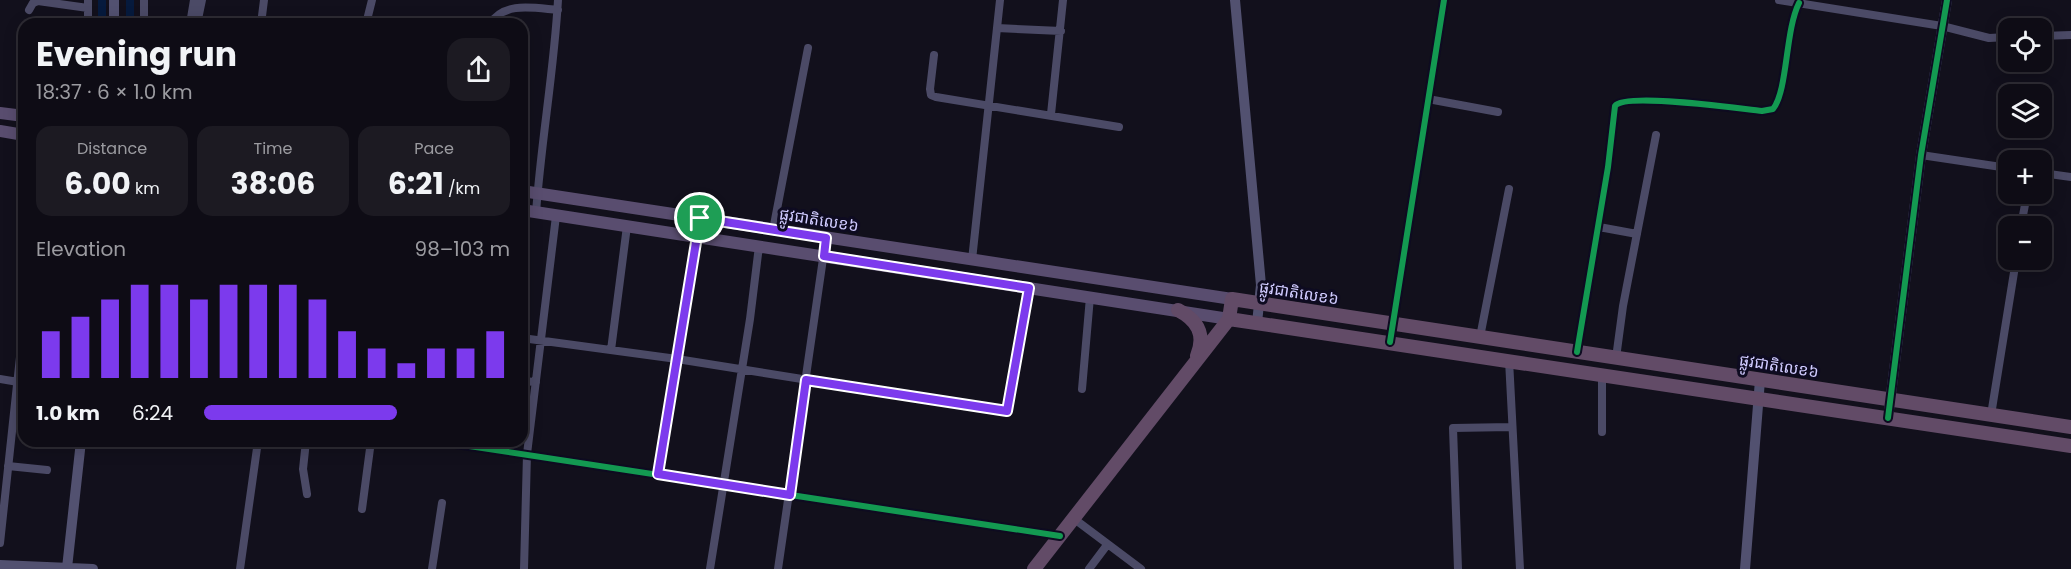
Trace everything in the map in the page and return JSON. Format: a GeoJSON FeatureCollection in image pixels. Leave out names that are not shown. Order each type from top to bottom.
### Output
{"type":"FeatureCollection","features":[{"type":"Feature","properties":{"kind":"highway","name":"ផ្លូវជាតិលេខ៦"},"geometry":{"type":"LineString","coordinates":[[1232,299],[2071,427]]}},
{"type":"Feature","properties":{"kind":"highway"},"geometry":{"type":"LineString","coordinates":[[1034,569],[1229,319],[1232,299]]}},
{"type":"Feature","properties":{"kind":"highway"},"geometry":{"type":"LineString","coordinates":[[1178,310],[1192,317],[1199,327],[1201,347],[1192,366]]}},
{"type":"Feature","properties":{"kind":"highway"},"geometry":{"type":"LineString","coordinates":[[1229,319],[2071,446]]}},
{"type":"Feature","properties":{"kind":"main road"},"geometry":{"type":"LineString","coordinates":[[0,113],[18,115]]}},
{"type":"Feature","properties":{"kind":"main road"},"geometry":{"type":"LineString","coordinates":[[0,131],[18,134]]}},
{"type":"Feature","properties":{"kind":"main road","name":"ផ្លូវជាតិលេខ៦"},"geometry":{"type":"LineString","coordinates":[[528,192],[1232,299]]}},
{"type":"Feature","properties":{"kind":"main road"},"geometry":{"type":"LineString","coordinates":[[528,211],[1229,319]]}},
{"type":"Feature","properties":{"kind":"street"},"geometry":{"type":"LineString","coordinates":[[114,0],[114,18]]}},
{"type":"Feature","properties":{"kind":"street"},"geometry":{"type":"LineString","coordinates":[[144,0],[144,18]]}},
{"type":"Feature","properties":{"kind":"street"},"geometry":{"type":"LineString","coordinates":[[191,18],[194,0]]}},
{"type":"Feature","properties":{"kind":"street"},"geometry":{"type":"LineString","coordinates":[[198,18],[202,0]]}},
{"type":"Feature","properties":{"kind":"street"},"geometry":{"type":"LineString","coordinates":[[262,18],[264,0]]}},
{"type":"Feature","properties":{"kind":"street"},"geometry":{"type":"LineString","coordinates":[[368,18],[372,0]]}},
{"type":"Feature","properties":{"kind":"street"},"geometry":{"type":"LineString","coordinates":[[536,213],[558,0]]}},
{"type":"Feature","properties":{"kind":"street"},"geometry":{"type":"LineString","coordinates":[[972,260],[1000,0]]}},
{"type":"Feature","properties":{"kind":"street"},"geometry":{"type":"LineString","coordinates":[[1051,114],[1063,0]]}},
{"type":"Feature","properties":{"kind":"street"},"geometry":{"type":"LineString","coordinates":[[1234,0],[1261,285],[1257,323]]}},
{"type":"Feature","properties":{"kind":"street"},"geometry":{"type":"LineString","coordinates":[[1390,342],[1444,0]]}},
{"type":"Feature","properties":{"kind":"street"},"geometry":{"type":"LineString","coordinates":[[1779,0],[1942,26],[1989,38],[1998,38]]}},
{"type":"Feature","properties":{"kind":"street"},"geometry":{"type":"LineString","coordinates":[[1888,418],[1921,155],[1947,0]]}},
{"type":"Feature","properties":{"kind":"street"},"geometry":{"type":"LineString","coordinates":[[29,10],[33,3],[38,1],[88,4]]}},
{"type":"Feature","properties":{"kind":"street"},"geometry":{"type":"LineString","coordinates":[[1577,352],[1618,102],[1660,99],[1762,111],[1773,110],[1781,90],[1790,33],[1799,3]]}},
{"type":"Feature","properties":{"kind":"street"},"geometry":{"type":"LineString","coordinates":[[494,18],[496,14],[507,10],[524,7],[558,10]]}},
{"type":"Feature","properties":{"kind":"street"},"geometry":{"type":"LineString","coordinates":[[997,28],[1061,31]]}},
{"type":"Feature","properties":{"kind":"street"},"geometry":{"type":"LineString","coordinates":[[2052,36],[2071,35]]}},
{"type":"Feature","properties":{"kind":"street"},"geometry":{"type":"LineString","coordinates":[[773,230],[808,48]]}},
{"type":"Feature","properties":{"kind":"street"},"geometry":{"type":"LineString","coordinates":[[934,55],[931,95],[1119,127]]}},
{"type":"Feature","properties":{"kind":"street"},"geometry":{"type":"LineString","coordinates":[[1428,99],[1498,112]]}},
{"type":"Feature","properties":{"kind":"street"},"geometry":{"type":"LineString","coordinates":[[1616,358],[1656,135]]}},
{"type":"Feature","properties":{"kind":"street"},"geometry":{"type":"LineString","coordinates":[[1921,155],[1998,167]]}},
{"type":"Feature","properties":{"kind":"street"},"geometry":{"type":"LineString","coordinates":[[2052,174],[2071,177]]}},
{"type":"Feature","properties":{"kind":"street"},"geometry":{"type":"LineString","coordinates":[[1480,337],[1509,189]]}},
{"type":"Feature","properties":{"kind":"street"},"geometry":{"type":"LineString","coordinates":[[528,446],[556,216]]}},
{"type":"Feature","properties":{"kind":"street"},"geometry":{"type":"LineString","coordinates":[[658,474],[700,218]]}},
{"type":"Feature","properties":{"kind":"street"},"geometry":{"type":"LineString","coordinates":[[611,350],[627,226]]}},
{"type":"Feature","properties":{"kind":"street"},"geometry":{"type":"LineString","coordinates":[[1599,227],[1637,234]]}},
{"type":"Feature","properties":{"kind":"street"},"geometry":{"type":"LineString","coordinates":[[778,569],[826,238]]}},
{"type":"Feature","properties":{"kind":"street"},"geometry":{"type":"LineString","coordinates":[[710,569],[759,246]]}},
{"type":"Feature","properties":{"kind":"street"},"geometry":{"type":"LineString","coordinates":[[1991,415],[2014,270]]}},
{"type":"Feature","properties":{"kind":"street"},"geometry":{"type":"LineString","coordinates":[[528,339],[677,359],[1007,411],[1029,288]]}},
{"type":"Feature","properties":{"kind":"street"},"geometry":{"type":"LineString","coordinates":[[1082,389],[1090,297]]}},
{"type":"Feature","properties":{"kind":"street"},"geometry":{"type":"LineString","coordinates":[[1509,360],[1520,569]]}},
{"type":"Feature","properties":{"kind":"street"},"geometry":{"type":"LineString","coordinates":[[1602,375],[1602,432]]}},
{"type":"Feature","properties":{"kind":"street"},"geometry":{"type":"LineString","coordinates":[[0,379],[18,382]]}},
{"type":"Feature","properties":{"kind":"street"},"geometry":{"type":"LineString","coordinates":[[1745,569],[1760,380]]}},
{"type":"Feature","properties":{"kind":"street"},"geometry":{"type":"LineString","coordinates":[[528,381],[536,382]]}},
{"type":"Feature","properties":{"kind":"street"},"geometry":{"type":"LineString","coordinates":[[0,543],[2,488],[8,466],[18,396]]}},
{"type":"Feature","properties":{"kind":"street"},"geometry":{"type":"LineString","coordinates":[[1458,569],[1453,428],[1511,427]]}},
{"type":"Feature","properties":{"kind":"street"},"geometry":{"type":"LineString","coordinates":[[67,568],[80,447]]}},
{"type":"Feature","properties":{"kind":"street"},"geometry":{"type":"LineString","coordinates":[[240,569],[257,447]]}},
{"type":"Feature","properties":{"kind":"street"},"geometry":{"type":"LineString","coordinates":[[305,447],[303,470],[307,494]]}},
{"type":"Feature","properties":{"kind":"street"},"geometry":{"type":"LineString","coordinates":[[362,508],[370,447]]}},
{"type":"Feature","properties":{"kind":"street"},"geometry":{"type":"LineString","coordinates":[[480,447],[1060,536]]}},
{"type":"Feature","properties":{"kind":"street"},"geometry":{"type":"LineString","coordinates":[[524,569],[528,447]]}},
{"type":"Feature","properties":{"kind":"street"},"geometry":{"type":"LineString","coordinates":[[8,466],[47,470]]}},
{"type":"Feature","properties":{"kind":"street"},"geometry":{"type":"LineString","coordinates":[[432,569],[442,503]]}},
{"type":"Feature","properties":{"kind":"street"},"geometry":{"type":"LineString","coordinates":[[1073,518],[1141,569]]}},
{"type":"Feature","properties":{"kind":"street"},"geometry":{"type":"LineString","coordinates":[[1089,569],[1107,545]]}},
{"type":"Feature","properties":{"kind":"street"},"geometry":{"type":"LineString","coordinates":[[0,565],[93,569]]}},
{"type":"Feature","properties":{"kind":"waterway"},"geometry":{"type":"LineString","coordinates":[[102,0],[102,18]]}},
{"type":"Feature","properties":{"kind":"waterway"},"geometry":{"type":"LineString","coordinates":[[130,0],[130,18]]}},
{"type":"Feature","properties":{"kind":"cycle path"},"geometry":{"type":"LineString","coordinates":[[1390,342],[1444,0]]}},
{"type":"Feature","properties":{"kind":"cycle path"},"geometry":{"type":"LineString","coordinates":[[1888,418],[1921,155],[1947,0]]}},
{"type":"Feature","properties":{"kind":"cycle path"},"geometry":{"type":"LineString","coordinates":[[1577,352],[1608,167],[1615,106],[1623,102],[1660,101],[1762,111],[1773,109],[1781,88],[1791,29],[1799,3]]}},
{"type":"Feature","properties":{"kind":"cycle path"},"geometry":{"type":"LineString","coordinates":[[475,447],[1060,536]]}},
{"type":"Feature","properties":{"kind":"route"},"geometry":{"type":"LineString","coordinates":[[700,218],[826,238],[824,256],[1029,288],[1007,411],[806,380],[790,495],[658,474],[700,218]]}}]}
